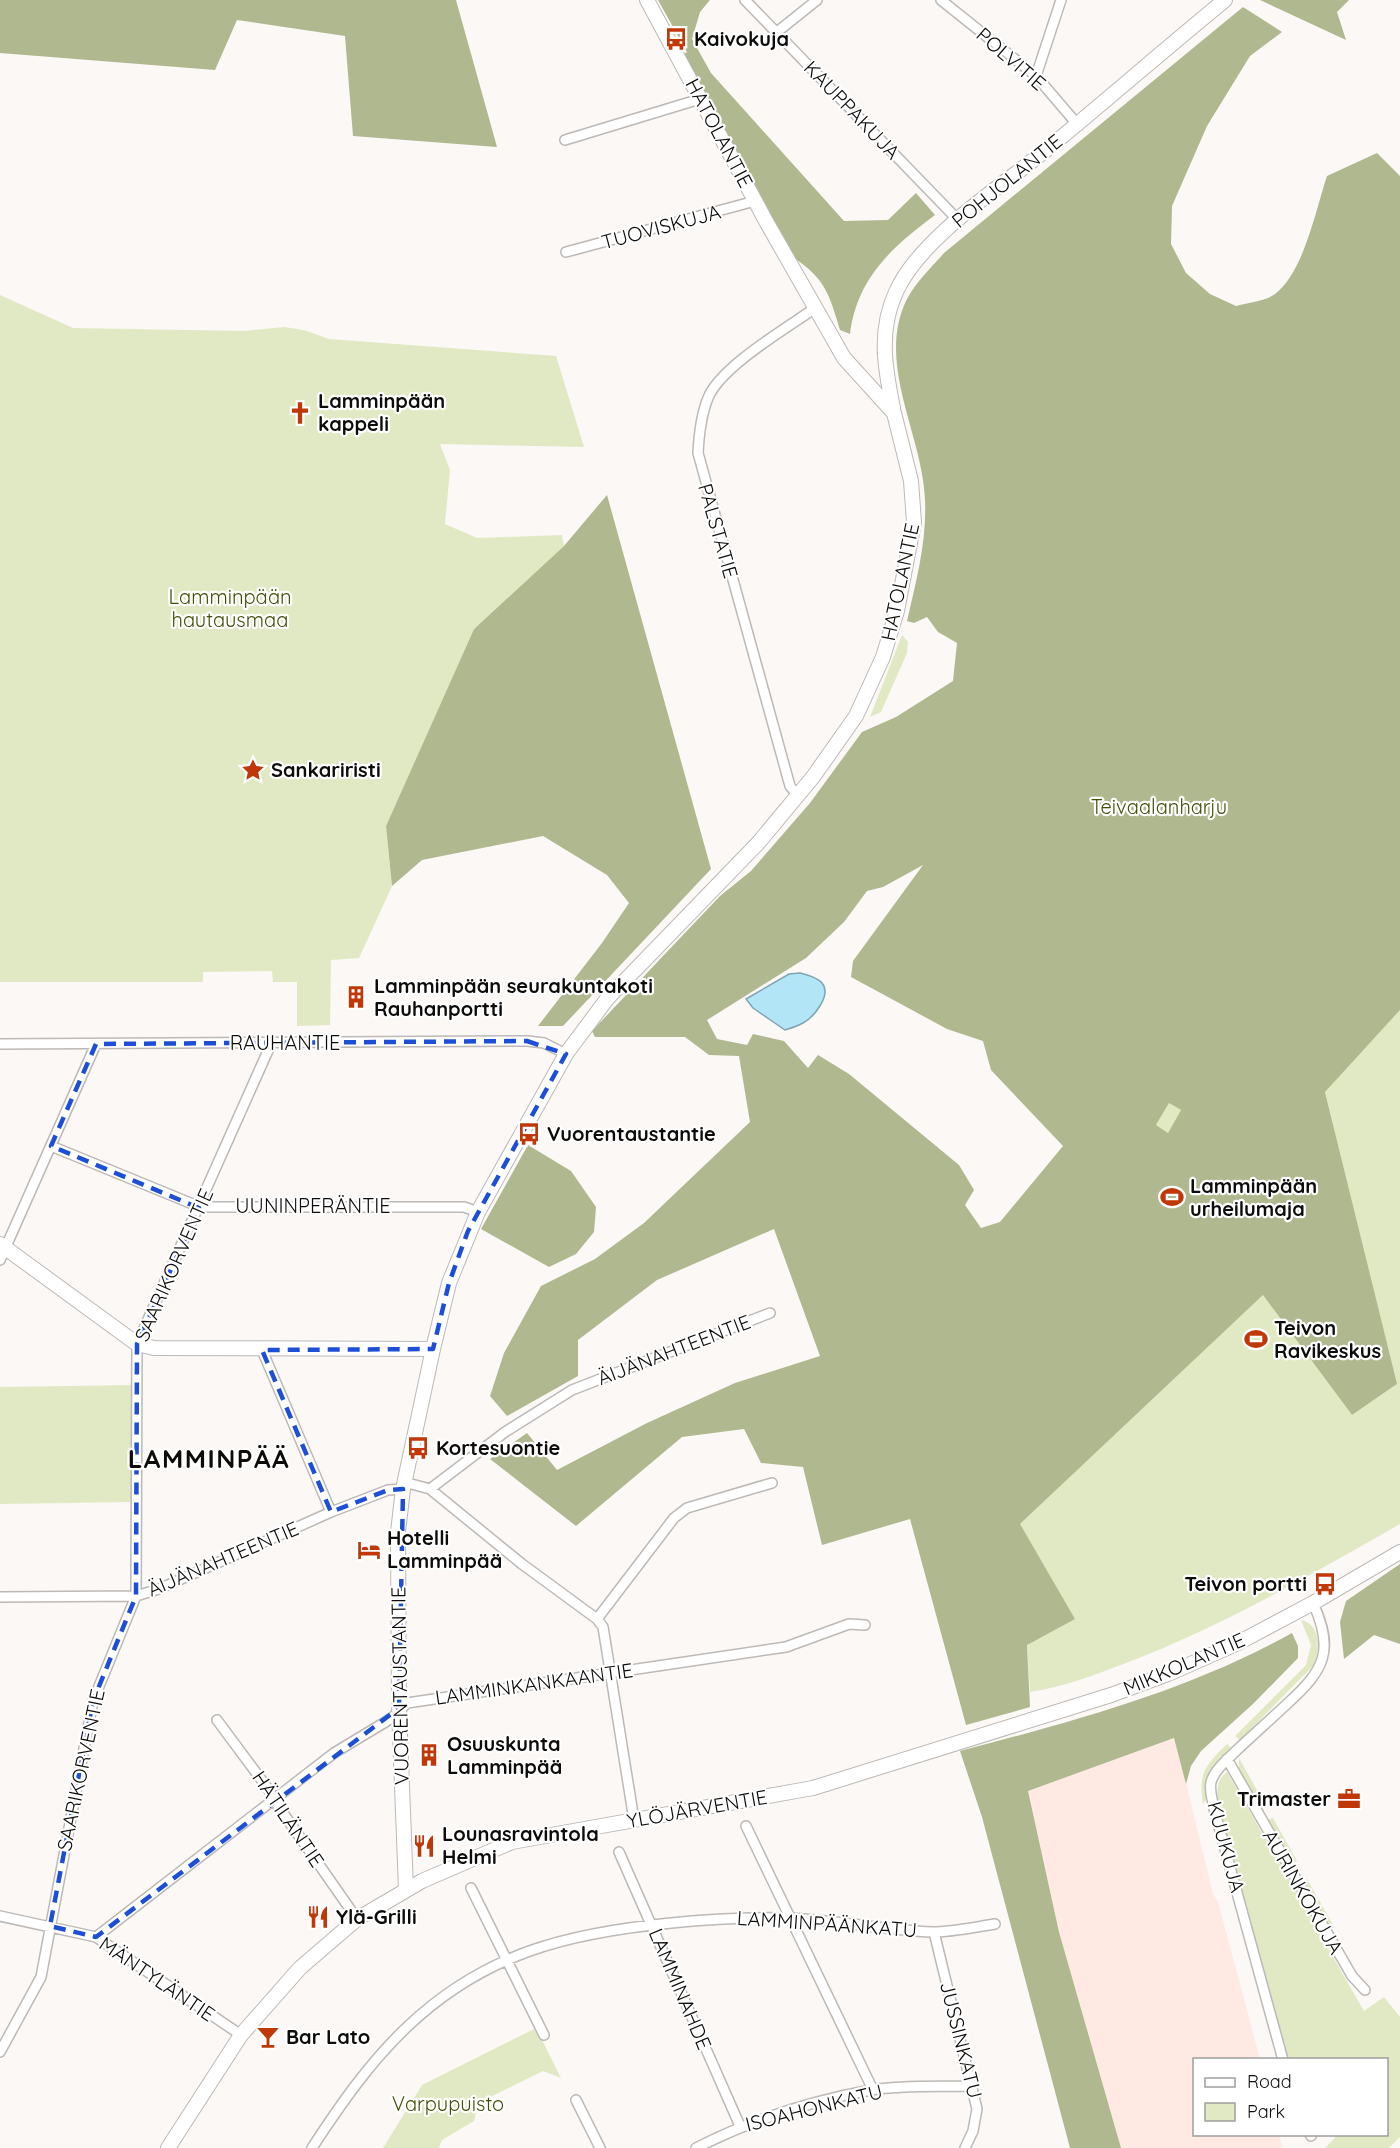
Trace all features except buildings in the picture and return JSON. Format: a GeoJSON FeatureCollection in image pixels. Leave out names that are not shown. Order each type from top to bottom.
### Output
{"type":"FeatureCollection","features":[{"type":"Feature","properties":{"kind":"main road","name":"HATOLANTIE"},"geometry":{"type":"LineString","coordinates":[[647,0],[815,308],[855,372],[881,397],[894,414],[911,481],[914,510],[912,535],[897,611],[884,657],[865,702],[830,755],[798,795],[714,890]]}},
{"type":"Feature","properties":{"kind":"main road","name":"POHJOLANTIE"},"geometry":{"type":"LineString","coordinates":[[894,414],[884,350],[890,307],[913,266],[958,220],[1225,0]]}},
{"type":"Feature","properties":{"kind":"main road","name":"VUORENTAUSTANTIE"},"geometry":{"type":"LineString","coordinates":[[406,1890],[399,1708],[398,1532],[403,1486],[448,1283],[477,1212],[567,1054],[607,999],[714,890]]}},
{"type":"Feature","properties":{"kind":"main road"},"geometry":{"type":"LineString","coordinates":[[1,1250],[137,1344],[154,1348],[433,1349]]}},
{"type":"Feature","properties":{"kind":"main road","name":"MIKKOLANTIE"},"geometry":{"type":"LineString","coordinates":[[952,1742],[1089,1702],[1168,1674],[1236,1644],[1313,1604],[1400,1552]]}},
{"type":"Feature","properties":{"kind":"main road","name":"YLÖJÄRVENTIE"},"geometry":{"type":"LineString","coordinates":[[168,2148],[241,2035],[300,1968],[357,1919],[406,1890],[477,1855],[512,1842],[813,1788],[952,1742]]}},
{"type":"Feature","properties":{"kind":"street","name":"KAUPPAKUJA"},"geometry":{"type":"LineString","coordinates":[[745,0],[958,220]]}},
{"type":"Feature","properties":{"kind":"street"},"geometry":{"type":"LineString","coordinates":[[777,32],[817,0]]}},
{"type":"Feature","properties":{"kind":"street","name":"POLVITIE"},"geometry":{"type":"LineString","coordinates":[[941,0],[1036,76],[1077,124]]}},
{"type":"Feature","properties":{"kind":"street"},"geometry":{"type":"LineString","coordinates":[[1036,76],[1061,0]]}},
{"type":"Feature","properties":{"kind":"street"},"geometry":{"type":"LineString","coordinates":[[565,140],[700,99]]}},
{"type":"Feature","properties":{"kind":"street","name":"TUOVISKUJA"},"geometry":{"type":"LineString","coordinates":[[566,252],[755,201]]}},
{"type":"Feature","properties":{"kind":"street","name":"PALSTATIE"},"geometry":{"type":"LineString","coordinates":[[798,795],[790,786],[698,453],[700,428],[709,396],[724,374],[815,308]]}},
{"type":"Feature","properties":{"kind":"street","name":"RAUHANTIE"},"geometry":{"type":"LineString","coordinates":[[0,1044],[537,1042],[567,1054]]}},
{"type":"Feature","properties":{"kind":"street"},"geometry":{"type":"LineString","coordinates":[[1,1250],[51,1146],[96,1044]]}},
{"type":"Feature","properties":{"kind":"street","name":"SAARIKORVENTIE"},"geometry":{"type":"LineString","coordinates":[[0,2052],[41,1977],[93,1701],[136,1596],[137,1344],[271,1044]]}},
{"type":"Feature","properties":{"kind":"street","name":"UUNINPERÄNTIE"},"geometry":{"type":"LineString","coordinates":[[51,1146],[200,1206],[464,1207],[477,1212]]}},
{"type":"Feature","properties":{"kind":"street","name":"ÄIJÄNAHTEENTIE"},"geometry":{"type":"LineString","coordinates":[[430,1489],[506,1432],[562,1395],[770,1313]]}},
{"type":"Feature","properties":{"kind":"street"},"geometry":{"type":"LineString","coordinates":[[262,1350],[331,1512]]}},
{"type":"Feature","properties":{"kind":"street"},"geometry":{"type":"LineString","coordinates":[[597,1619],[674,1518],[687,1508],[772,1483]]}},
{"type":"Feature","properties":{"kind":"street"},"geometry":{"type":"LineString","coordinates":[[403,1486],[430,1489],[522,1564],[597,1619],[603,1627],[634,1820]]}},
{"type":"Feature","properties":{"kind":"street","name":"ÄIJÄNAHTEENTIE"},"geometry":{"type":"LineString","coordinates":[[0,1597],[136,1596],[159,1590],[331,1512],[403,1486]]}},
{"type":"Feature","properties":{"kind":"street","name":"KUUKUJA"},"geometry":{"type":"LineString","coordinates":[[1282,2058],[1214,1809],[1212,1780],[1227,1760],[1308,1684],[1320,1668],[1325,1650],[1324,1637],[1321,1621],[1313,1604]]}},
{"type":"Feature","properties":{"kind":"street","name":"LAMMINKANKAANTIE"},"geometry":{"type":"LineString","coordinates":[[96,1937],[334,1753],[392,1718],[406,1703],[786,1647],[849,1623],[865,1625]]}},
{"type":"Feature","properties":{"kind":"street","name":"HÄTILÄNTIE"},"geometry":{"type":"LineString","coordinates":[[217,1720],[269,1790],[357,1919]]}},
{"type":"Feature","properties":{"kind":"street","name":"AURINKOKUJA"},"geometry":{"type":"LineString","coordinates":[[1227,1760],[1352,1976],[1365,1990]]}},
{"type":"Feature","properties":{"kind":"street"},"geometry":{"type":"LineString","coordinates":[[746,1826],[873,2090]]}},
{"type":"Feature","properties":{"kind":"street","name":"LAMMINAHDE"},"geometry":{"type":"LineString","coordinates":[[619,1852],[740,2126]]}},
{"type":"Feature","properties":{"kind":"street"},"geometry":{"type":"LineString","coordinates":[[471,1888],[544,2035]]}},
{"type":"Feature","properties":{"kind":"street","name":"MÄNTYLÄNTIE"},"geometry":{"type":"LineString","coordinates":[[0,1916],[96,1937],[241,2035]]}},
{"type":"Feature","properties":{"kind":"street","name":"LAMMINPÄÄNKATU"},"geometry":{"type":"LineString","coordinates":[[312,2148],[355,2085],[408,2026],[443,1997],[505,1960],[572,1936],[652,1925],[738,1917],[791,1918],[934,1932],[995,1924]]}},
{"type":"Feature","properties":{"kind":"street","name":"JUSSINKATU"},"geometry":{"type":"LineString","coordinates":[[934,1932],[973,2086],[977,2116],[965,2148]]}},
{"type":"Feature","properties":{"kind":"street","name":"ISOAHONKATU"},"geometry":{"type":"LineString","coordinates":[[696,2148],[740,2126],[782,2112],[873,2090],[973,2086]]}},
{"type":"Feature","properties":{"kind":"street"},"geometry":{"type":"LineString","coordinates":[[576,2100],[600,2148]]}},
{"type":"Feature","properties":{"kind":"highlighted area"},"geometry":{"type":"Polygon","coordinates":[[[527,1041],[566,1054],[468,1231],[449,1283],[433,1349],[262,1350],[331,1512],[388,1490],[403,1489],[399,1708],[96,1937],[50,1926],[93,1701],[136,1596],[137,1344],[199,1208],[51,1146],[96,1044],[527,1041]]]}},
{"type":"Feature","properties":{"kind":"shaded area"},"geometry":{"type":"Polygon","coordinates":[[[1175,1738],[1213,1894],[1218,1902],[1260,2058],[1193,2058],[1193,2136],[1279,2136],[1282,2148],[1121,2148],[1059,1932],[1028,1791],[1175,1738]]]}},
{"type":"Feature","properties":{"kind":"green space"},"geometry":{"type":"Polygon","coordinates":[[[0,0],[456,0],[497,147],[353,136],[345,36],[237,20],[215,70],[0,53],[0,0]]]}},
{"type":"Feature","properties":{"kind":"green space"},"geometry":{"type":"Polygon","coordinates":[[[658,0],[710,0],[700,12],[692,39],[711,73],[844,221],[888,220],[916,193],[935,215],[891,252],[869,280],[860,296],[850,334],[840,330],[833,307],[820,281],[794,258],[681,56],[687,52],[658,0]]]}},
{"type":"Feature","properties":{"kind":"green space"},"geometry":{"type":"Polygon","coordinates":[[[1260,0],[1349,0],[1337,12],[1346,40],[1260,0]]]}},
{"type":"Feature","properties":{"kind":"green space","name":"Teivaalanharju"},"geometry":{"type":"Polygon","coordinates":[[[1243,7],[1282,32],[1250,56],[1207,126],[1172,206],[1171,244],[1186,273],[1210,294],[1236,306],[1271,296],[1285,284],[1301,256],[1327,176],[1377,153],[1400,176],[1400,1010],[1325,1092],[1397,1384],[1352,1415],[1263,1295],[1020,1524],[1075,1619],[1027,1645],[1030,1707],[966,1725],[910,1519],[822,1545],[803,1467],[761,1463],[744,1429],[682,1437],[576,1526],[490,1459],[527,1433],[557,1470],[647,1423],[735,1383],[820,1356],[774,1229],[657,1280],[578,1340],[578,1376],[507,1416],[490,1396],[504,1353],[541,1286],[595,1259],[644,1223],[750,1122],[739,1056],[709,1055],[685,1037],[595,1037],[592,1031],[720,896],[751,871],[810,803],[862,732],[896,717],[953,681],[957,643],[938,632],[927,617],[914,623],[907,621],[923,546],[925,500],[917,450],[898,374],[896,348],[899,323],[907,299],[919,281],[944,253],[1243,7]],[[923,865],[883,887],[867,891],[844,922],[806,958],[707,1020],[717,1039],[747,1045],[753,1034],[784,1041],[808,1068],[818,1055],[849,1074],[959,1165],[974,1190],[965,1205],[981,1228],[1000,1222],[1063,1146],[991,1070],[983,1041],[947,1029],[851,977],[853,961],[923,865]],[[1169,1103],[1156,1125],[1168,1133],[1181,1110],[1169,1103]]]}},
{"type":"Feature","properties":{"kind":"green space","name":"Lamminpään hautausmaa"},"geometry":{"type":"Polygon","coordinates":[[[0,295],[73,328],[244,331],[284,327],[304,330],[329,339],[556,356],[584,447],[440,444],[450,470],[445,524],[477,538],[562,535],[564,546],[474,629],[386,826],[392,886],[359,958],[331,960],[330,1025],[297,1026],[297,982],[273,982],[272,971],[203,972],[203,982],[0,982],[0,295]]]}},
{"type":"Feature","properties":{"kind":"green space"},"geometry":{"type":"Polygon","coordinates":[[[607,495],[711,869],[563,1026],[538,1026],[602,943],[629,903],[607,875],[543,836],[422,860],[392,886],[386,826],[474,629],[564,546],[607,495]]]}},
{"type":"Feature","properties":{"kind":"green space"},"geometry":{"type":"Polygon","coordinates":[[[902,635],[908,642],[907,653],[881,712],[870,717],[902,635]]]}},
{"type":"Feature","properties":{"kind":"green space","name":"Teivon Ravikeskus"},"geometry":{"type":"Polygon","coordinates":[[[1400,1010],[1400,1524],[1300,1581],[1197,1633],[1091,1676],[1030,1692],[1020,1524],[1263,1295],[1352,1415],[1396,1385],[1325,1091],[1400,1010]]]}},
{"type":"Feature","properties":{"kind":"green space"},"geometry":{"type":"Polygon","coordinates":[[[1169,1103],[1181,1110],[1168,1133],[1156,1125],[1169,1103]]]}},
{"type":"Feature","properties":{"kind":"green space"},"geometry":{"type":"Polygon","coordinates":[[[528,1145],[571,1171],[596,1207],[594,1232],[576,1254],[549,1267],[481,1229],[528,1145]]]}},
{"type":"Feature","properties":{"kind":"green space"},"geometry":{"type":"Polygon","coordinates":[[[132,1385],[132,1502],[0,1504],[0,1387],[132,1385]]]}},
{"type":"Feature","properties":{"kind":"green space"},"geometry":{"type":"Polygon","coordinates":[[[1400,1564],[1400,1644],[1374,1635],[1344,1659],[1340,1622],[1346,1601],[1400,1564]]]}},
{"type":"Feature","properties":{"kind":"green space"},"geometry":{"type":"Polygon","coordinates":[[[1301,1620],[1312,1626],[1317,1638],[1314,1665],[1240,1740],[1235,1736],[1306,1665],[1311,1645],[1301,1620]]]}},
{"type":"Feature","properties":{"kind":"green space"},"geometry":{"type":"Polygon","coordinates":[[[1292,1633],[1298,1646],[1298,1658],[1254,1703],[1201,1751],[1191,1766],[1186,1784],[1174,1738],[1028,1791],[1059,1932],[1121,2148],[1070,2148],[982,1817],[960,1751],[1088,1716],[1171,1688],[1212,1672],[1292,1633]]]}},
{"type":"Feature","properties":{"kind":"green space"},"geometry":{"type":"Polygon","coordinates":[[[1227,1744],[1231,1748],[1207,1777],[1207,1798],[1203,1804],[1202,1784],[1205,1770],[1227,1744]]]}},
{"type":"Feature","properties":{"kind":"green space"},"geometry":{"type":"Polygon","coordinates":[[[1239,1758],[1262,1799],[1258,1802],[1239,1769],[1239,1758]]]}},
{"type":"Feature","properties":{"kind":"green space"},"geometry":{"type":"Polygon","coordinates":[[[1227,1772],[1364,2011],[1384,1997],[1400,2017],[1400,2137],[1389,2148],[1325,2148],[1335,2138],[1334,2136],[1388,2136],[1388,2058],[1288,2058],[1222,1821],[1218,1788],[1222,1777],[1227,1772]]]}},
{"type":"Feature","properties":{"kind":"green space"},"geometry":{"type":"Polygon","coordinates":[[[1273,1818],[1297,1861],[1292,1864],[1267,1820],[1273,1818]]]}},
{"type":"Feature","properties":{"kind":"green space"},"geometry":{"type":"Polygon","coordinates":[[[1307,1879],[1332,1923],[1327,1926],[1302,1882],[1307,1879]]]}},
{"type":"Feature","properties":{"kind":"green space","name":"Varpupuisto"},"geometry":{"type":"Polygon","coordinates":[[[536,2028],[561,2078],[543,2071],[478,2103],[474,2121],[442,2140],[439,2148],[383,2148],[422,2085],[536,2028]]]}},
{"type":"Feature","properties":{"kind":"water"},"geometry":{"type":"Polygon","coordinates":[[[800,973],[812,976],[825,988],[823,999],[816,1011],[801,1024],[785,1030],[753,1008],[746,999],[789,974],[800,973]]]}},
{"type":"Feature","properties":{"kind":"place","name":"Kaivokuja"},"geometry":{"type":"Point","coordinates":[676,39]}},
{"type":"Feature","properties":{"kind":"place","name":"Lamminpään kappeli"},"geometry":{"type":"Point","coordinates":[300,413]}},
{"type":"Feature","properties":{"kind":"place","name":"Sankariristi"},"geometry":{"type":"Point","coordinates":[253,770]}},
{"type":"Feature","properties":{"kind":"place","name":"Lamminpään seurakuntakoti Rauhanportti"},"geometry":{"type":"Point","coordinates":[356,997]}},
{"type":"Feature","properties":{"kind":"place","name":"Vuorentaustantie"},"geometry":{"type":"Point","coordinates":[529,1134]}},
{"type":"Feature","properties":{"kind":"place","name":"Lamminpään urheilumaja"},"geometry":{"type":"Point","coordinates":[1172,1197]}},
{"type":"Feature","properties":{"kind":"place","name":"Teivon Ravikeskus"},"geometry":{"type":"Point","coordinates":[1256,1339]}},
{"type":"Feature","properties":{"kind":"place","name":"Kortesuontie"},"geometry":{"type":"Point","coordinates":[418,1448]}},
{"type":"Feature","properties":{"kind":"place","name":"Hotelli Lamminpää"},"geometry":{"type":"Point","coordinates":[369,1550]}},
{"type":"Feature","properties":{"kind":"place","name":"Teivon portti"},"geometry":{"type":"Point","coordinates":[1325,1584]}},
{"type":"Feature","properties":{"kind":"place","name":"Osuuskunta Lamminpää"},"geometry":{"type":"Point","coordinates":[429,1755]}},
{"type":"Feature","properties":{"kind":"place","name":"Trimaster"},"geometry":{"type":"Point","coordinates":[1349,1799]}},
{"type":"Feature","properties":{"kind":"place","name":"Lounasravintola Helmi"},"geometry":{"type":"Point","coordinates":[424,1846]}},
{"type":"Feature","properties":{"kind":"place","name":"Ylä-Grilli"},"geometry":{"type":"Point","coordinates":[318,1917]}},
{"type":"Feature","properties":{"kind":"place","name":"Bar Lato"},"geometry":{"type":"Point","coordinates":[268,2037]}},
{"type":"Feature","properties":{"kind":"district","name":"LAMMINPÄÄ"},"geometry":{"type":"Point","coordinates":[209,1459]}}]}
